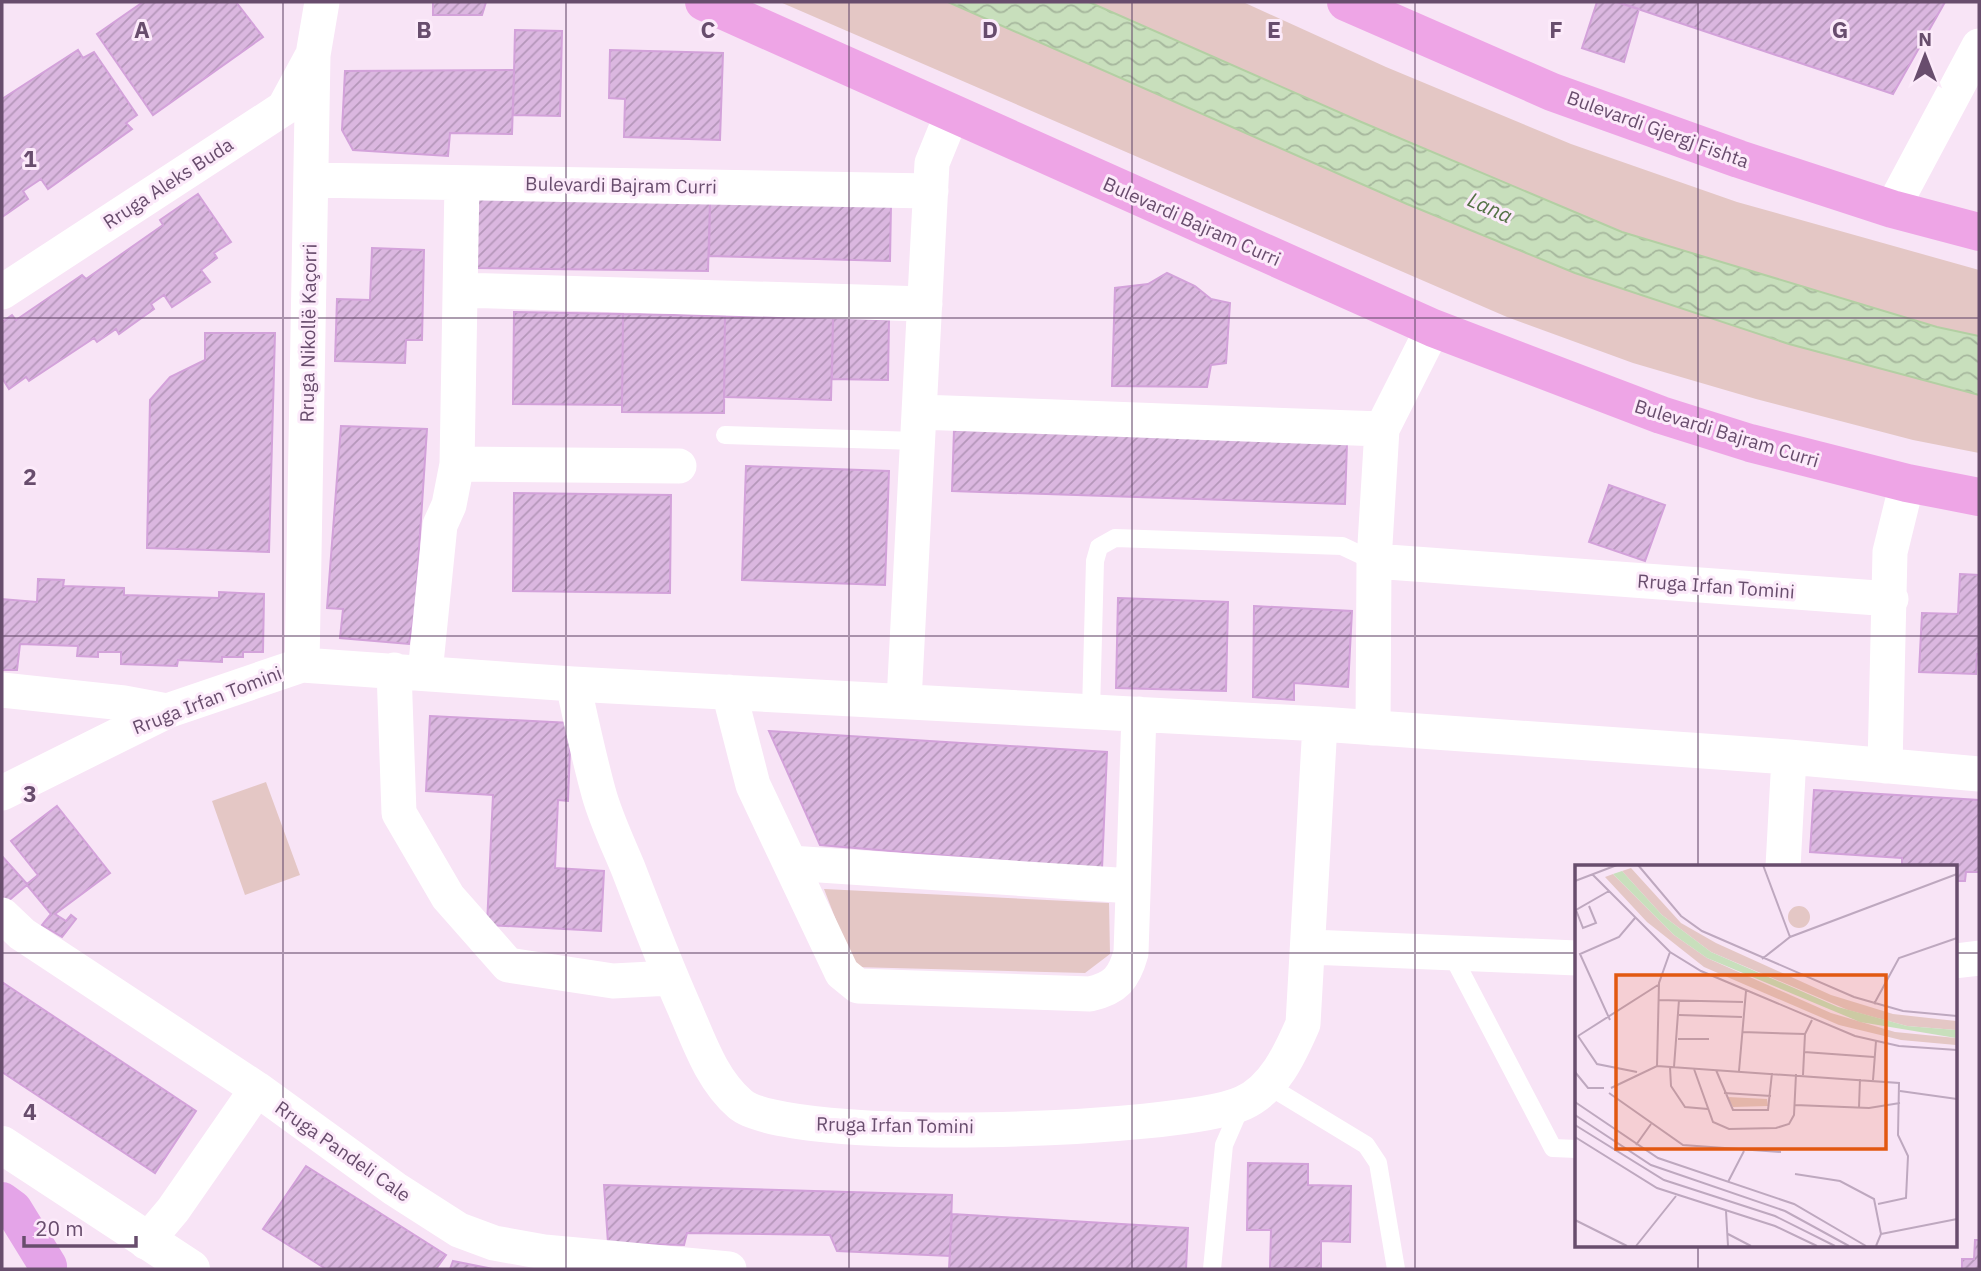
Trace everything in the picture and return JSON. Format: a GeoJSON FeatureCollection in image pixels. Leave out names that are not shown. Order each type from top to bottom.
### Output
{"type":"FeatureCollection","features":[{"type":"Feature","properties":{"kind":"highway"},"geometry":{"type":"LineString","coordinates":[[2,1201],[13,1209],[50,1268]]}},
{"type":"Feature","properties":{"kind":"highway"},"geometry":{"type":"LineString","coordinates":[[2,1234],[50,1268]]}},
{"type":"Feature","properties":{"kind":"main road","name":"Bulevardi Bajram Curri"},"geometry":{"type":"LineString","coordinates":[[704,2],[1433,328],[1661,415],[1750,443],[1907,483],[1979,497]]}},
{"type":"Feature","properties":{"kind":"main road","name":"Bulevardi Gjergj Fishta"},"geometry":{"type":"LineString","coordinates":[[1349,2],[1552,92],[1740,159],[1892,209],[1979,232]]}},
{"type":"Feature","properties":{"kind":"main road"},"geometry":{"type":"LineString","coordinates":[[2,1145],[146,1242],[191,1269]]}},
{"type":"Feature","properties":{"kind":"street","name":"Rruga Nikollë Kaçorri"},"geometry":{"type":"LineString","coordinates":[[302,665],[313,55],[322,2]]}},
{"type":"Feature","properties":{"kind":"street"},"geometry":{"type":"LineString","coordinates":[[1892,209],[1979,46]]}},
{"type":"Feature","properties":{"kind":"street","name":"Rruga Aleks Buda"},"geometry":{"type":"LineString","coordinates":[[2,292],[284,108],[313,55]]}},
{"type":"Feature","properties":{"kind":"street"},"geometry":{"type":"LineString","coordinates":[[904,701],[932,163],[952,114]]}},
{"type":"Feature","properties":{"kind":"street","name":"Bulevardi Bajram Curri"},"geometry":{"type":"LineString","coordinates":[[311,180],[931,191]]}},
{"type":"Feature","properties":{"kind":"street"},"geometry":{"type":"LineString","coordinates":[[462,183],[457,464],[449,505],[439,525],[410,671],[399,813],[448,897],[508,965],[613,981],[671,978]]}},
{"type":"Feature","properties":{"kind":"street"},"geometry":{"type":"LineString","coordinates":[[461,290],[925,304]]}},
{"type":"Feature","properties":{"kind":"street"},"geometry":{"type":"LineString","coordinates":[[1373,728],[1374,561],[1381,429],[1433,328]]}},
{"type":"Feature","properties":{"kind":"street"},"geometry":{"type":"LineString","coordinates":[[918,427],[1381,429]]}},
{"type":"Feature","properties":{"kind":"street"},"geometry":{"type":"LineString","coordinates":[[457,464],[679,466]]}},
{"type":"Feature","properties":{"kind":"street"},"geometry":{"type":"LineString","coordinates":[[1885,766],[1890,552],[1907,483]]}},
{"type":"Feature","properties":{"kind":"street","name":"Rruga Irfan Tomini"},"geometry":{"type":"LineString","coordinates":[[1374,561],[1891,599]]}},
{"type":"Feature","properties":{"kind":"street","name":"Rruga Irfan Tomini"},"geometry":{"type":"LineString","coordinates":[[2,793],[167,711],[302,665],[573,684],[1320,724],[1789,757],[1979,774]]}},
{"type":"Feature","properties":{"kind":"street","name":"Rruga Irfan Tomini"},"geometry":{"type":"LineString","coordinates":[[573,684],[599,796],[671,978],[714,1073],[741,1105],[778,1118],[828,1127],[1088,1128],[1169,1121],[1255,1094]]}},
{"type":"Feature","properties":{"kind":"street"},"geometry":{"type":"LineString","coordinates":[[2,690],[124,703],[167,711]]}},
{"type":"Feature","properties":{"kind":"street"},"geometry":{"type":"LineString","coordinates":[[729,692],[753,785],[842,973],[858,986],[1090,994],[1111,989],[1125,973],[1131,953],[1139,714]]}},
{"type":"Feature","properties":{"kind":"street"},"geometry":{"type":"LineString","coordinates":[[1255,1094],[1289,1056],[1303,1024],[1310,947],[1320,724]]}},
{"type":"Feature","properties":{"kind":"street"},"geometry":{"type":"LineString","coordinates":[[1783,865],[1789,757]]}},
{"type":"Feature","properties":{"kind":"street"},"geometry":{"type":"LineString","coordinates":[[790,863],[1132,886]]}},
{"type":"Feature","properties":{"kind":"street","name":"Rruga Pandeli Cale"},"geometry":{"type":"LineString","coordinates":[[2,915],[22,934],[257,1089],[395,1189],[459,1230],[494,1243],[544,1252],[729,1269]]}},
{"type":"Feature","properties":{"kind":"street"},"geometry":{"type":"LineString","coordinates":[[1310,947],[1575,958]]}},
{"type":"Feature","properties":{"kind":"street"},"geometry":{"type":"LineString","coordinates":[[1956,961],[1979,958]]}},
{"type":"Feature","properties":{"kind":"street"},"geometry":{"type":"LineString","coordinates":[[146,1242],[173,1210],[257,1089]]}},
{"type":"Feature","properties":{"kind":"lane"},"geometry":{"type":"LineString","coordinates":[[725,435],[918,427]]}},
{"type":"Feature","properties":{"kind":"lane","name":"Rruga Irfan Tomini"},"geometry":{"type":"LineString","coordinates":[[1091,711],[1095,561],[1099,547],[1115,538],[1342,546],[1374,561]]}},
{"type":"Feature","properties":{"kind":"lane"},"geometry":{"type":"LineString","coordinates":[[1451,953],[1553,1148],[1575,1149]]}},
{"type":"Feature","properties":{"kind":"lane"},"geometry":{"type":"LineString","coordinates":[[1212,1269],[1224,1145],[1231,1123],[1255,1094],[1366,1145],[1378,1163],[1396,1269]]}},
{"type":"Feature","properties":{"kind":"shaded area"},"geometry":{"type":"Polygon","coordinates":[[[780,2],[948,2],[1407,204],[1575,273],[1789,344],[1979,395],[1979,453],[1913,440],[1756,399],[1633,363],[1507,317],[780,2]]]}},
{"type":"Feature","properties":{"kind":"shaded area"},"geometry":{"type":"Polygon","coordinates":[[[1089,2],[1243,2],[1386,67],[1571,144],[1737,202],[1979,270],[1979,336],[1937,327],[1622,232],[1359,121],[1089,2]]]}},
{"type":"Feature","properties":{"kind":"shaded area"},"geometry":{"type":"Polygon","coordinates":[[[266,782],[300,875],[245,895],[212,801],[266,782]]]}},
{"type":"Feature","properties":{"kind":"shaded area"},"geometry":{"type":"Polygon","coordinates":[[[824,889],[1109,903],[1110,954],[1085,973],[854,967],[824,889]]]}},
{"type":"Feature","properties":{"kind":"water","name":"Lana"},"geometry":{"type":"Polygon","coordinates":[[[948,2],[1089,2],[1359,121],[1622,232],[1937,327],[1979,336],[1979,395],[1789,344],[1575,273],[1407,204],[948,2]]]}},
{"type":"Feature","properties":{"kind":"building"},"geometry":{"type":"Polygon","coordinates":[[[143,2],[236,2],[263,37],[153,115],[97,34],[143,2]]]}},
{"type":"Feature","properties":{"kind":"building"},"geometry":{"type":"Polygon","coordinates":[[[433,2],[486,2],[482,15],[433,15],[433,2]]]}},
{"type":"Feature","properties":{"kind":"building"},"geometry":{"type":"Polygon","coordinates":[[[1597,2],[1617,2],[1639,9],[1624,62],[1582,48],[1597,2]]]}},
{"type":"Feature","properties":{"kind":"building"},"geometry":{"type":"Polygon","coordinates":[[[1617,2],[1945,2],[1893,94],[1617,2]]]}},
{"type":"Feature","properties":{"kind":"building"},"geometry":{"type":"Polygon","coordinates":[[[515,30],[562,31],[560,116],[513,115],[515,30]]]}},
{"type":"Feature","properties":{"kind":"building"},"geometry":{"type":"Polygon","coordinates":[[[78,50],[83,58],[94,52],[137,115],[126,123],[132,129],[48,189],[41,179],[23,191],[28,199],[2,217],[2,99],[78,50]]]}},
{"type":"Feature","properties":{"kind":"building"},"geometry":{"type":"Polygon","coordinates":[[[610,50],[723,53],[720,140],[624,137],[625,99],[609,98],[610,50]]]}},
{"type":"Feature","properties":{"kind":"building"},"geometry":{"type":"Polygon","coordinates":[[[514,70],[512,134],[450,133],[448,156],[353,150],[342,130],[345,71],[514,70]]]}},
{"type":"Feature","properties":{"kind":"building"},"geometry":{"type":"Polygon","coordinates":[[[198,194],[231,242],[214,253],[217,258],[201,270],[210,282],[172,307],[164,295],[151,304],[154,309],[119,334],[116,329],[97,342],[94,338],[29,381],[26,377],[9,389],[2,378],[2,322],[12,315],[16,320],[82,275],[86,279],[163,225],[160,220],[198,194]]]}},
{"type":"Feature","properties":{"kind":"building"},"geometry":{"type":"Polygon","coordinates":[[[478,197],[710,201],[708,271],[476,268],[478,197]]]}},
{"type":"Feature","properties":{"kind":"building"},"geometry":{"type":"Polygon","coordinates":[[[710,201],[891,205],[890,261],[709,256],[710,201]]]}},
{"type":"Feature","properties":{"kind":"building"},"geometry":{"type":"Polygon","coordinates":[[[372,248],[424,250],[422,340],[406,340],[405,363],[335,361],[337,299],[370,300],[372,248]]]}},
{"type":"Feature","properties":{"kind":"building"},"geometry":{"type":"Polygon","coordinates":[[[1167,273],[1195,286],[1211,299],[1230,303],[1226,363],[1211,365],[1207,387],[1112,386],[1115,288],[1148,284],[1167,273]]]}},
{"type":"Feature","properties":{"kind":"building"},"geometry":{"type":"Polygon","coordinates":[[[514,312],[623,314],[622,405],[513,404],[514,312]]]}},
{"type":"Feature","properties":{"kind":"building"},"geometry":{"type":"Polygon","coordinates":[[[623,314],[725,316],[724,413],[622,412],[623,314]]]}},
{"type":"Feature","properties":{"kind":"building"},"geometry":{"type":"Polygon","coordinates":[[[725,316],[833,318],[831,400],[724,397],[725,316]]]}},
{"type":"Feature","properties":{"kind":"building"},"geometry":{"type":"Polygon","coordinates":[[[833,318],[889,320],[888,380],[832,379],[833,318]]]}},
{"type":"Feature","properties":{"kind":"building"},"geometry":{"type":"Polygon","coordinates":[[[205,333],[275,333],[269,552],[147,548],[150,400],[170,377],[205,360],[205,333]]]}},
{"type":"Feature","properties":{"kind":"building"},"geometry":{"type":"Polygon","coordinates":[[[341,426],[427,429],[415,610],[409,644],[340,638],[343,609],[327,608],[341,426]]]}},
{"type":"Feature","properties":{"kind":"building"},"geometry":{"type":"Polygon","coordinates":[[[954,430],[1347,443],[1345,504],[952,491],[954,430]]]}},
{"type":"Feature","properties":{"kind":"building"},"geometry":{"type":"Polygon","coordinates":[[[746,466],[889,471],[885,585],[742,580],[746,466]]]}},
{"type":"Feature","properties":{"kind":"building"},"geometry":{"type":"Polygon","coordinates":[[[1609,485],[1665,505],[1645,561],[1589,542],[1609,485]]]}},
{"type":"Feature","properties":{"kind":"building"},"geometry":{"type":"Polygon","coordinates":[[[514,493],[671,495],[670,593],[513,591],[514,493]]]}},
{"type":"Feature","properties":{"kind":"building"},"geometry":{"type":"Polygon","coordinates":[[[1960,574],[1979,575],[1979,654],[1976,674],[1919,672],[1922,613],[1958,614],[1960,574]]]}},
{"type":"Feature","properties":{"kind":"building"},"geometry":{"type":"Polygon","coordinates":[[[38,579],[64,580],[63,586],[124,588],[124,595],[219,598],[219,592],[264,594],[263,652],[243,652],[243,657],[222,657],[222,662],[178,660],[177,666],[121,664],[121,652],[98,652],[98,657],[77,656],[78,646],[20,644],[17,670],[2,670],[2,599],[37,602],[38,579]]]}},
{"type":"Feature","properties":{"kind":"building"},"geometry":{"type":"Polygon","coordinates":[[[1118,598],[1228,602],[1226,691],[1116,688],[1118,598]]]}},
{"type":"Feature","properties":{"kind":"building"},"geometry":{"type":"Polygon","coordinates":[[[1254,606],[1352,611],[1348,687],[1294,683],[1294,700],[1253,697],[1254,606]]]}},
{"type":"Feature","properties":{"kind":"building"},"geometry":{"type":"Polygon","coordinates":[[[430,716],[571,723],[568,801],[558,800],[555,868],[604,871],[601,931],[487,925],[493,795],[426,791],[430,716]]]}},
{"type":"Feature","properties":{"kind":"building"},"geometry":{"type":"Polygon","coordinates":[[[769,731],[1107,752],[1102,869],[820,845],[769,731]]]}},
{"type":"Feature","properties":{"kind":"building"},"geometry":{"type":"Polygon","coordinates":[[[1814,790],[1979,800],[1979,872],[1966,872],[1965,881],[1956,881],[1956,865],[1902,865],[1902,858],[1810,852],[1814,790]]]}},
{"type":"Feature","properties":{"kind":"building"},"geometry":{"type":"Polygon","coordinates":[[[57,806],[110,873],[55,914],[66,921],[71,915],[76,919],[62,937],[42,925],[51,914],[27,885],[7,902],[2,896],[2,856],[27,884],[38,875],[11,841],[57,806]]]}},
{"type":"Feature","properties":{"kind":"building"},"geometry":{"type":"Polygon","coordinates":[[[2,982],[196,1111],[155,1173],[2,1072],[2,982]]]}},
{"type":"Feature","properties":{"kind":"building"},"geometry":{"type":"Polygon","coordinates":[[[1248,1163],[1308,1164],[1308,1185],[1351,1186],[1350,1242],[1321,1241],[1321,1268],[1270,1268],[1271,1230],[1247,1230],[1248,1163]]]}},
{"type":"Feature","properties":{"kind":"building"},"geometry":{"type":"Polygon","coordinates":[[[306,1166],[446,1255],[436,1269],[326,1269],[263,1229],[306,1166]]]}},
{"type":"Feature","properties":{"kind":"building"},"geometry":{"type":"Polygon","coordinates":[[[604,1185],[952,1195],[950,1256],[837,1251],[830,1235],[687,1233],[684,1245],[608,1243],[604,1185]]]}},
{"type":"Feature","properties":{"kind":"building"},"geometry":{"type":"Polygon","coordinates":[[[952,1214],[1188,1228],[1186,1269],[949,1269],[952,1214]]]}},
{"type":"Feature","properties":{"kind":"building"},"geometry":{"type":"Polygon","coordinates":[[[1975,1240],[1979,1240],[1979,1269],[1962,1269],[1962,1259],[1974,1259],[1975,1240]]]}},
{"type":"Feature","properties":{"kind":"building"},"geometry":{"type":"Polygon","coordinates":[[[453,1261],[493,1269],[450,1269],[453,1261]]]}}]}
